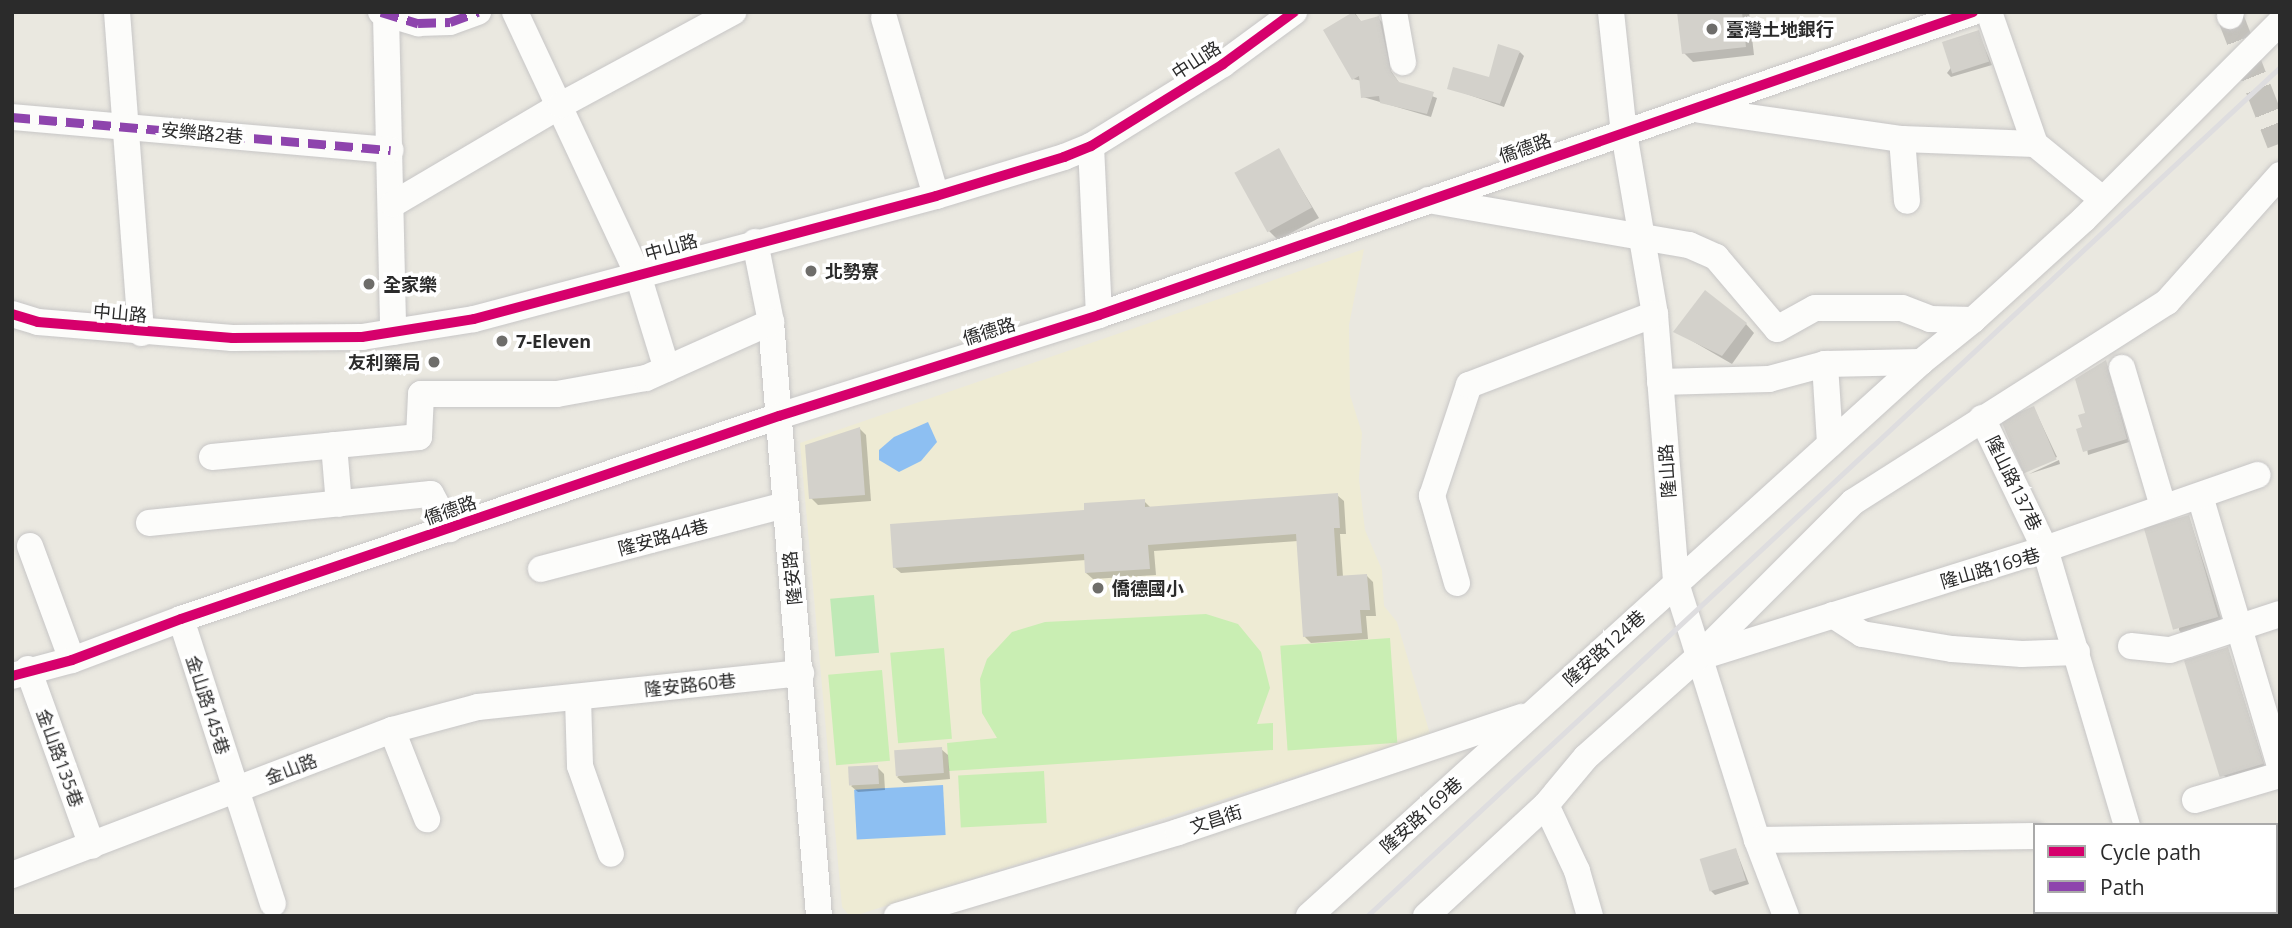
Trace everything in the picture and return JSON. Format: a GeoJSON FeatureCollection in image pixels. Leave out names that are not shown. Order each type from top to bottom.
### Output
{"type":"FeatureCollection","features":[{"type":"Feature","properties":{"kind":"street"},"geometry":{"type":"LineString","coordinates":[[117,12],[129,127],[141,333]]}},
{"type":"Feature","properties":{"kind":"street"},"geometry":{"type":"LineString","coordinates":[[393,332],[393,204],[383,14],[440,22],[478,12]]}},
{"type":"Feature","properties":{"kind":"street"},"geometry":{"type":"LineString","coordinates":[[515,12],[561,105],[638,275],[667,369]]}},
{"type":"Feature","properties":{"kind":"street"},"geometry":{"type":"LineString","coordinates":[[393,204],[561,105],[733,12]]}},
{"type":"Feature","properties":{"kind":"street","name":"中山路"},"geometry":{"type":"LineString","coordinates":[[12,314],[37,322],[141,333],[245,338],[362,337],[474,319],[755,242],[936,196],[1091,146],[1223,64],[1294,12]]}},
{"type":"Feature","properties":{"kind":"street"},"geometry":{"type":"LineString","coordinates":[[1394,12],[1403,62]]}},
{"type":"Feature","properties":{"kind":"street","name":"隆山路"},"geometry":{"type":"LineString","coordinates":[[1611,12],[1624,133],[1655,314],[1676,583],[1697,658],[1757,840],[1786,916]]}},
{"type":"Feature","properties":{"kind":"street","name":"僑德路"},"geometry":{"type":"LineString","coordinates":[[20,673],[72,660],[181,619],[779,415],[1099,315],[1425,200],[1695,109],[1939,18],[1973,12]]}},
{"type":"Feature","properties":{"kind":"street"},"geometry":{"type":"LineString","coordinates":[[1989,12],[2035,144],[2101,198]]}},
{"type":"Feature","properties":{"kind":"street"},"geometry":{"type":"LineString","coordinates":[[890,14],[936,196]]}},
{"type":"Feature","properties":{"kind":"street","name":"隆安路124巷"},"geometry":{"type":"LineString","coordinates":[[1533,713],[1921,362],[1973,320],[2280,22]]}},
{"type":"Feature","properties":{"kind":"street"},"geometry":{"type":"LineString","coordinates":[[1695,109],[1902,139],[2035,144]]}},
{"type":"Feature","properties":{"kind":"street","name":"安樂路2巷"},"geometry":{"type":"LineString","coordinates":[[12,117],[391,150]]}},
{"type":"Feature","properties":{"kind":"street"},"geometry":{"type":"LineString","coordinates":[[1902,139],[1907,201]]}},
{"type":"Feature","properties":{"kind":"street"},"geometry":{"type":"LineString","coordinates":[[1091,146],[1099,315]]}},
{"type":"Feature","properties":{"kind":"street"},"geometry":{"type":"LineString","coordinates":[[1426,916],[1546,805],[1587,757],[1697,658],[1853,502],[2167,302],[2280,176]]}},
{"type":"Feature","properties":{"kind":"street"},"geometry":{"type":"LineString","coordinates":[[1425,200],[1689,245],[1716,257],[1777,329],[1815,308],[1902,308],[1930,319],[1973,320]]}},
{"type":"Feature","properties":{"kind":"street","name":"隆安路"},"geometry":{"type":"LineString","coordinates":[[755,242],[771,322],[819,916]]}},
{"type":"Feature","properties":{"kind":"street"},"geometry":{"type":"LineString","coordinates":[[1457,583],[1432,496],[1469,385],[1655,314]]}},
{"type":"Feature","properties":{"kind":"street"},"geometry":{"type":"LineString","coordinates":[[212,457],[419,437],[421,394],[557,394],[646,379],[771,322]]}},
{"type":"Feature","properties":{"kind":"street"},"geometry":{"type":"LineString","coordinates":[[1660,382],[1769,379],[1825,363],[1921,362]]}},
{"type":"Feature","properties":{"kind":"street"},"geometry":{"type":"LineString","coordinates":[[1825,363],[1830,444]]}},
{"type":"Feature","properties":{"kind":"street"},"geometry":{"type":"LineString","coordinates":[[2122,368],[2164,506]]}},
{"type":"Feature","properties":{"kind":"street","name":"隆山路137巷"},"geometry":{"type":"LineString","coordinates":[[1982,418],[2045,549],[2257,475]]}},
{"type":"Feature","properties":{"kind":"street"},"geometry":{"type":"LineString","coordinates":[[334,445],[339,504]]}},
{"type":"Feature","properties":{"kind":"street"},"geometry":{"type":"LineString","coordinates":[[149,523],[431,494],[450,529]]}},
{"type":"Feature","properties":{"kind":"street"},"geometry":{"type":"LineString","coordinates":[[2200,496],[2280,766]]}},
{"type":"Feature","properties":{"kind":"street","name":"隆安路44巷"},"geometry":{"type":"LineString","coordinates":[[541,569],[785,505]]}},
{"type":"Feature","properties":{"kind":"street"},"geometry":{"type":"LineString","coordinates":[[30,546],[72,660]]}},
{"type":"Feature","properties":{"kind":"street","name":"隆山路169巷"},"geometry":{"type":"LineString","coordinates":[[1697,658],[2045,549],[2126,823]]}},
{"type":"Feature","properties":{"kind":"street"},"geometry":{"type":"LineString","coordinates":[[2131,646],[2170,650],[2280,614]]}},
{"type":"Feature","properties":{"kind":"street"},"geometry":{"type":"LineString","coordinates":[[1833,615],[1862,634],[1952,649],[2022,654],[2077,652]]}},
{"type":"Feature","properties":{"kind":"street","name":"金山路145巷"},"geometry":{"type":"LineString","coordinates":[[181,619],[273,903]]}},
{"type":"Feature","properties":{"kind":"street","name":"金山路135巷"},"geometry":{"type":"LineString","coordinates":[[20,673],[92,846]]}},
{"type":"Feature","properties":{"kind":"street","name":"隆安路60巷"},"geometry":{"type":"LineString","coordinates":[[578,698],[801,673]]}},
{"type":"Feature","properties":{"kind":"street"},"geometry":{"type":"LineString","coordinates":[[578,698],[580,766],[611,854]]}},
{"type":"Feature","properties":{"kind":"street","name":"金山路"},"geometry":{"type":"LineString","coordinates":[[12,875],[392,730],[478,707],[578,698]]}},
{"type":"Feature","properties":{"kind":"street","name":"文昌街"},"geometry":{"type":"LineString","coordinates":[[897,916],[1178,832],[1533,713]]}},
{"type":"Feature","properties":{"kind":"street","name":"隆安路169巷"},"geometry":{"type":"LineString","coordinates":[[1309,916],[1533,713]]}},
{"type":"Feature","properties":{"kind":"street"},"geometry":{"type":"LineString","coordinates":[[392,730],[427,819]]}},
{"type":"Feature","properties":{"kind":"street"},"geometry":{"type":"LineString","coordinates":[[2195,800],[2280,775]]}},
{"type":"Feature","properties":{"kind":"street"},"geometry":{"type":"LineString","coordinates":[[1546,805],[1577,872],[1590,916]]}},
{"type":"Feature","properties":{"kind":"street"},"geometry":{"type":"LineString","coordinates":[[1757,840],[2033,836]]}},
{"type":"Feature","properties":{"kind":"shaded area","name":"僑德國小"},"geometry":{"type":"Polygon","coordinates":[[[1364,249],[1349,325],[1350,395],[1362,433],[1359,479],[1365,530],[1382,570],[1384,606],[1397,622],[1430,734],[860,914],[848,914],[842,907],[800,443],[1364,249]]]}},
{"type":"Feature","properties":{"kind":"green space"},"geometry":{"type":"Polygon","coordinates":[[[874,595],[879,653],[835,657],[830,599],[874,595]]]}},
{"type":"Feature","properties":{"kind":"green space"},"geometry":{"type":"Polygon","coordinates":[[[1206,614],[1238,624],[1261,652],[1270,688],[1257,724],[1273,723],[1273,750],[949,771],[947,743],[997,738],[982,713],[980,679],[987,659],[1012,632],[1045,622],[1206,614]]]}},
{"type":"Feature","properties":{"kind":"green space"},"geometry":{"type":"Polygon","coordinates":[[[1390,638],[1397,743],[1288,750],[1280,646],[1390,638]]]}},
{"type":"Feature","properties":{"kind":"green space"},"geometry":{"type":"Polygon","coordinates":[[[944,648],[952,739],[898,743],[890,653],[944,648]]]}},
{"type":"Feature","properties":{"kind":"green space"},"geometry":{"type":"Polygon","coordinates":[[[882,670],[890,761],[836,765],[828,675],[882,670]]]}},
{"type":"Feature","properties":{"kind":"green space"},"geometry":{"type":"Polygon","coordinates":[[[1044,771],[1047,823],[961,827],[958,776],[1044,771]]]}},
{"type":"Feature","properties":{"kind":"water"},"geometry":{"type":"Polygon","coordinates":[[[928,422],[937,442],[921,461],[899,472],[879,460],[879,450],[894,437],[928,422]]]}},
{"type":"Feature","properties":{"kind":"water"},"geometry":{"type":"Polygon","coordinates":[[[943,785],[946,835],[857,840],[854,790],[943,785]]]}},
{"type":"Feature","properties":{"kind":"building"},"geometry":{"type":"Polygon","coordinates":[[[1353,12],[1361,21],[1379,16],[1391,72],[1399,82],[1434,92],[1427,114],[1380,103],[1379,96],[1361,98],[1359,76],[1352,80],[1323,30],[1353,12]]]}},
{"type":"Feature","properties":{"kind":"building","name":"臺灣土地銀行"},"geometry":{"type":"Polygon","coordinates":[[[1677,12],[1742,12],[1746,47],[1682,54],[1677,12]]]}},
{"type":"Feature","properties":{"kind":"building"},"geometry":{"type":"Polygon","coordinates":[[[1979,30],[1989,61],[1952,73],[1942,42],[1979,30]]]}},
{"type":"Feature","properties":{"kind":"building"},"geometry":{"type":"Polygon","coordinates":[[[1498,44],[1520,51],[1500,104],[1447,89],[1453,67],[1489,77],[1498,44]]]}},
{"type":"Feature","properties":{"kind":"building"},"geometry":{"type":"Polygon","coordinates":[[[1279,148],[1312,207],[1267,232],[1234,173],[1279,148]]]}},
{"type":"Feature","properties":{"kind":"building"},"geometry":{"type":"Polygon","coordinates":[[[1705,290],[1747,323],[1722,356],[1673,332],[1705,290]]]}},
{"type":"Feature","properties":{"kind":"building"},"geometry":{"type":"Polygon","coordinates":[[[2106,360],[2127,439],[2083,452],[2076,429],[2082,427],[2078,415],[2085,413],[2075,379],[2106,360]]]}},
{"type":"Feature","properties":{"kind":"building"},"geometry":{"type":"Polygon","coordinates":[[[2034,406],[2057,459],[2024,473],[2001,420],[2034,406]]]}},
{"type":"Feature","properties":{"kind":"building"},"geometry":{"type":"Polygon","coordinates":[[[860,427],[865,495],[809,499],[805,445],[860,427]]]}},
{"type":"Feature","properties":{"kind":"building"},"geometry":{"type":"Polygon","coordinates":[[[1338,493],[1340,528],[1334,528],[1337,576],[1367,574],[1370,610],[1360,610],[1362,633],[1303,637],[1296,534],[1148,545],[1150,569],[1085,573],[1084,554],[893,568],[890,524],[1084,510],[1084,503],[1145,499],[1145,507],[1338,493]]]}},
{"type":"Feature","properties":{"kind":"building"},"geometry":{"type":"Polygon","coordinates":[[[2189,515],[2218,617],[2173,630],[2144,528],[2189,515]]]}},
{"type":"Feature","properties":{"kind":"building"},"geometry":{"type":"Polygon","coordinates":[[[2228,647],[2264,764],[2220,777],[2184,660],[2228,647]]]}},
{"type":"Feature","properties":{"kind":"building"},"geometry":{"type":"Polygon","coordinates":[[[942,747],[944,773],[896,776],[894,750],[942,747]]]}},
{"type":"Feature","properties":{"kind":"building"},"geometry":{"type":"Polygon","coordinates":[[[878,765],[879,784],[849,786],[848,767],[878,765]]]}},
{"type":"Feature","properties":{"kind":"building"},"geometry":{"type":"Polygon","coordinates":[[[1736,848],[1746,881],[1710,892],[1700,859],[1736,848]]]}},
{"type":"Feature","properties":{"kind":"tunnel"},"geometry":{"type":"LineString","coordinates":[[2230,16],[2280,144]]}},
{"type":"Feature","properties":{"kind":"railway"},"geometry":{"type":"LineString","coordinates":[[1367,916],[2280,67]]}},
{"type":"Feature","properties":{"kind":"marked path"},"geometry":{"type":"LineString","coordinates":[[381,12],[418,23],[450,22],[478,12]]}},
{"type":"Feature","properties":{"kind":"marked path"},"geometry":{"type":"LineString","coordinates":[[12,117],[391,150]]}},
{"type":"Feature","properties":{"kind":"cycle path"},"geometry":{"type":"LineString","coordinates":[[12,314],[38,322],[232,338],[362,337],[474,319],[936,196],[1064,157],[1091,146],[1223,64],[1294,12]]}},
{"type":"Feature","properties":{"kind":"cycle path"},"geometry":{"type":"LineString","coordinates":[[12,676],[72,660],[181,619],[779,416],[1099,315],[1973,12]]}},
{"type":"Feature","properties":{"kind":"place","name":"臺灣土地銀行"},"geometry":{"type":"Point","coordinates":[1712,29]}},
{"type":"Feature","properties":{"kind":"place","name":"北勢寮"},"geometry":{"type":"Point","coordinates":[811,271]}},
{"type":"Feature","properties":{"kind":"place","name":"全家樂"},"geometry":{"type":"Point","coordinates":[369,284]}},
{"type":"Feature","properties":{"kind":"place","name":"7-Eleven"},"geometry":{"type":"Point","coordinates":[502,341]}},
{"type":"Feature","properties":{"kind":"place","name":"友利藥局"},"geometry":{"type":"Point","coordinates":[434,362]}},
{"type":"Feature","properties":{"kind":"place","name":"僑德國小"},"geometry":{"type":"Point","coordinates":[1098,588]}}]}
